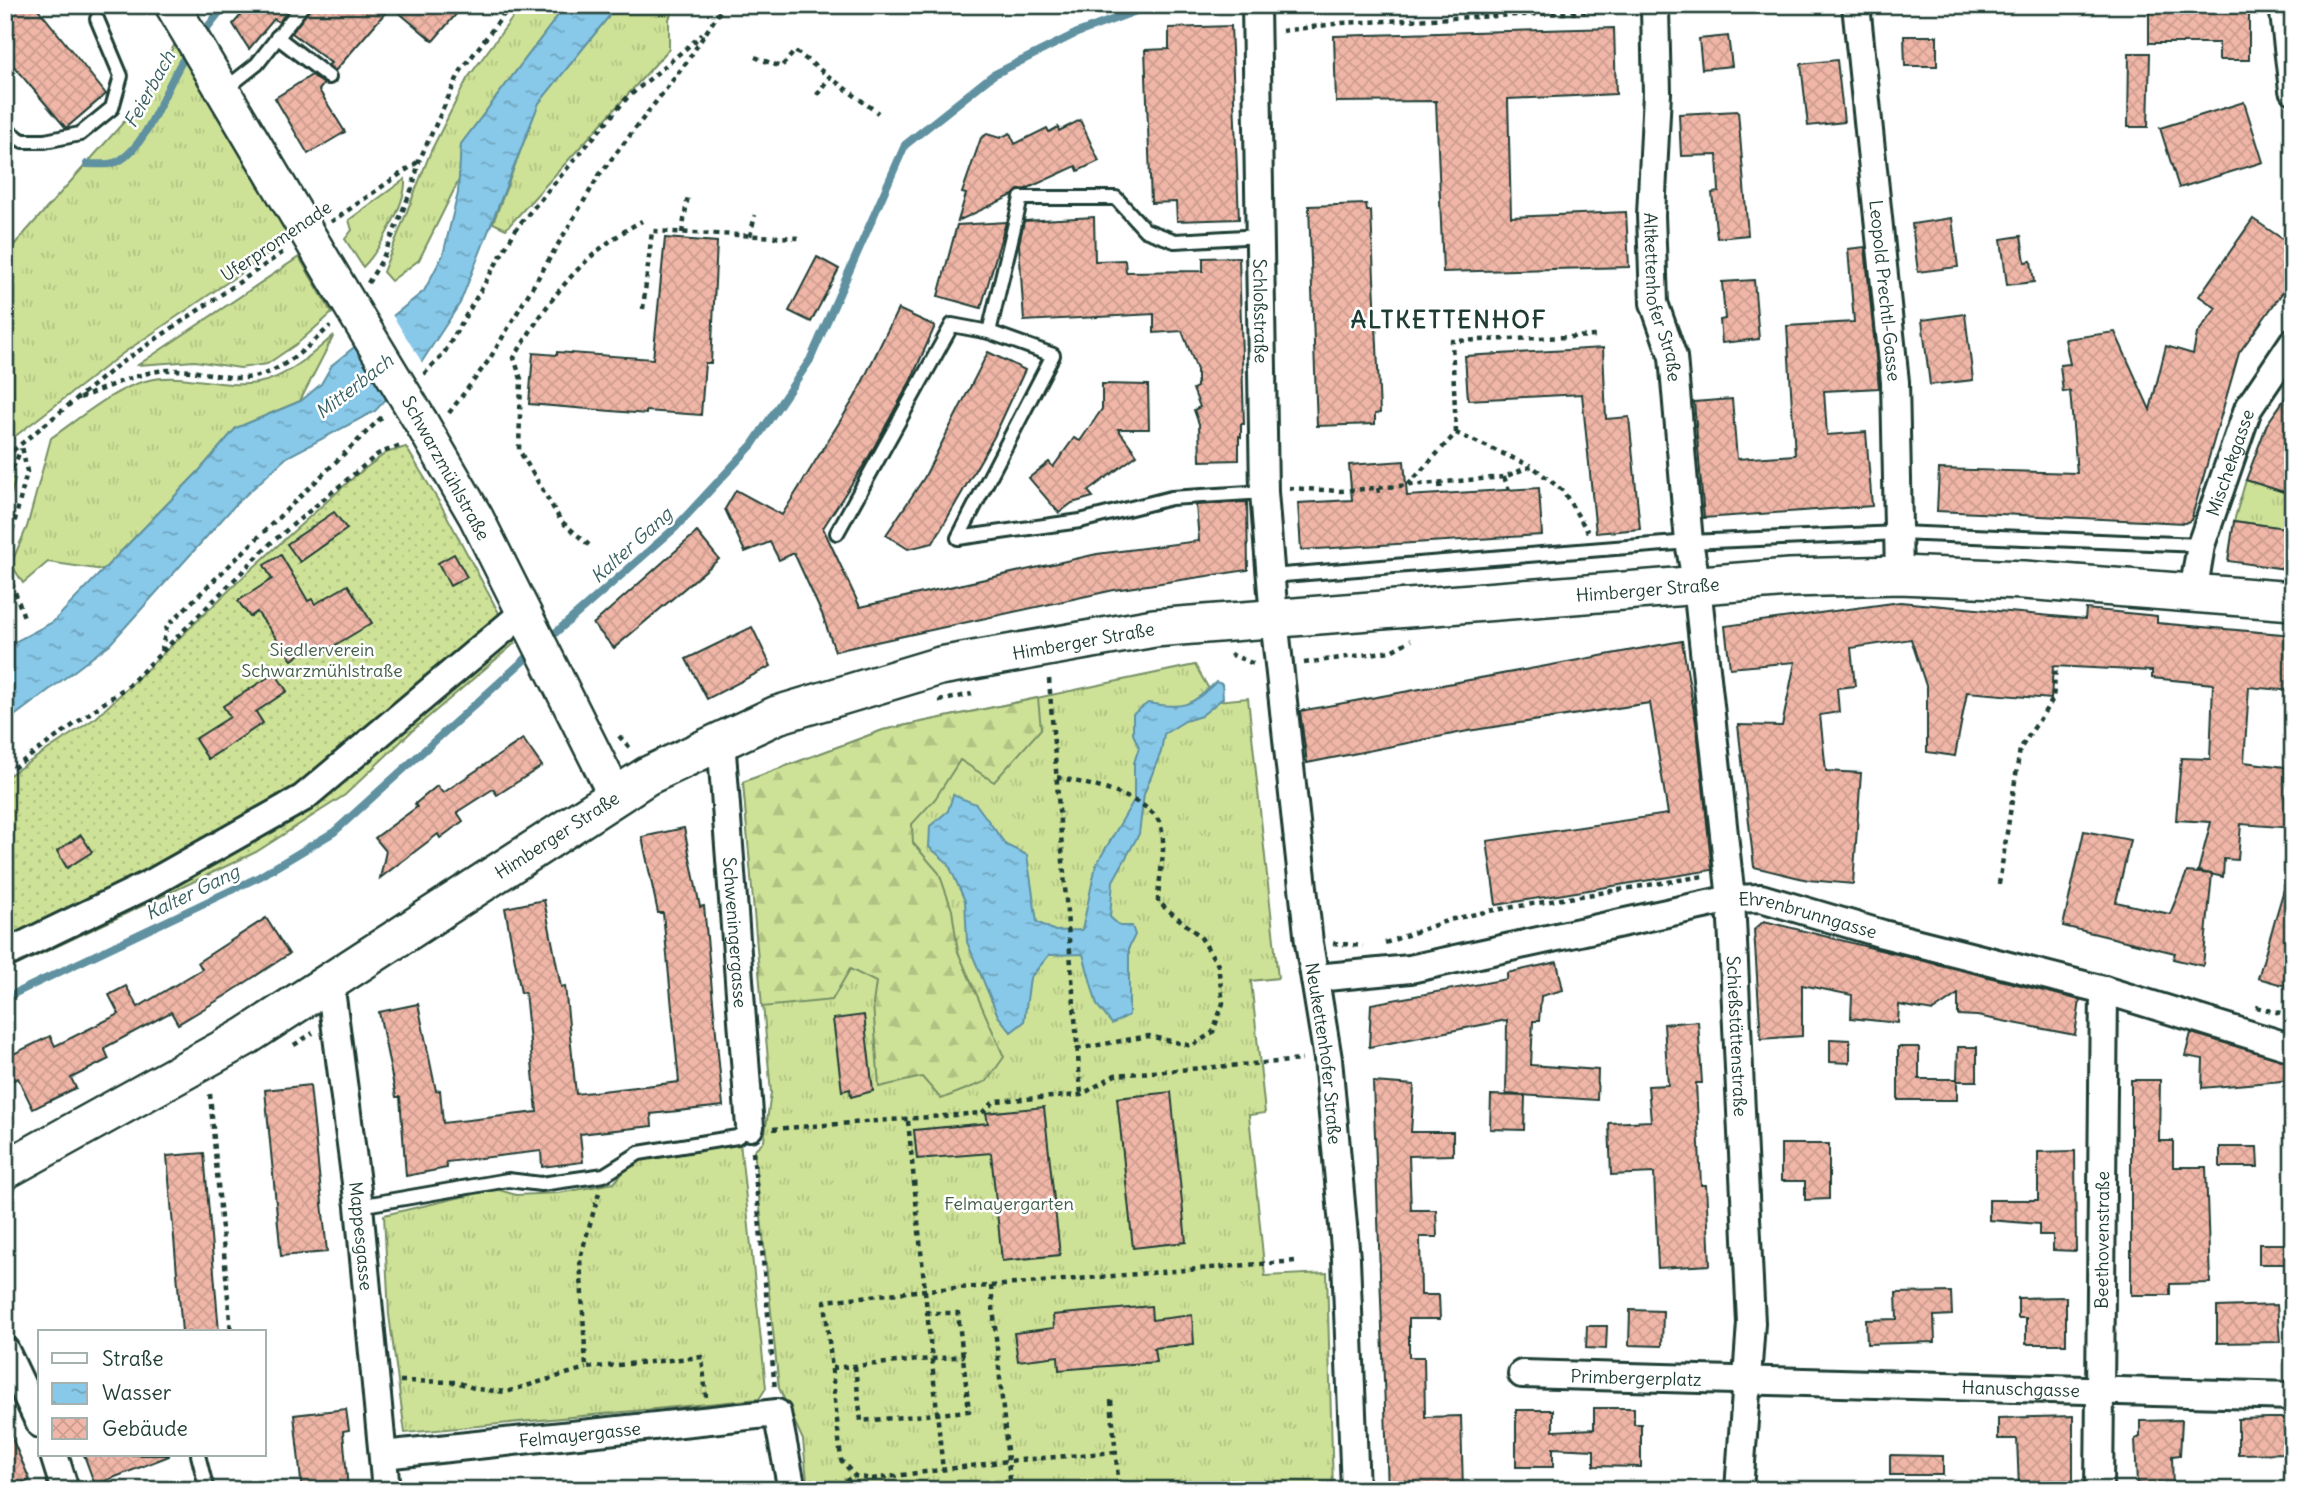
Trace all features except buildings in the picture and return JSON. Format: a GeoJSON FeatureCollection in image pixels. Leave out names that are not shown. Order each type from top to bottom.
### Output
{"type":"FeatureCollection","features":[{"type":"Feature","properties":{"kind":"main road","name":"Himberger Straße"},"geometry":{"type":"LineString","coordinates":[[5,1170],[245,1038],[647,776],[777,715],[940,666],[1154,628],[1788,578],[1899,575],[2070,582],[2293,601]]}},
{"type":"Feature","properties":{"kind":"street","name":"Schloßstraße"},"geometry":{"type":"LineString","coordinates":[[1256,5],[1264,492],[1273,618]]}},
{"type":"Feature","properties":{"kind":"street","name":"Leopold Prechtl-Gasse"},"geometry":{"type":"LineString","coordinates":[[1856,5],[1895,382],[1899,575]]}},
{"type":"Feature","properties":{"kind":"street"},"geometry":{"type":"LineString","coordinates":[[2283,5],[2293,90]]}},
{"type":"Feature","properties":{"kind":"street","name":"Schwarzmühlstraße"},"geometry":{"type":"LineString","coordinates":[[172,6],[308,236],[431,425],[615,797]]}},
{"type":"Feature","properties":{"kind":"street","name":"Altkettenhofer Straße"},"geometry":{"type":"LineString","coordinates":[[1655,9],[1657,93],[1651,215],[1654,303],[1672,357],[1689,542],[1697,586]]}},
{"type":"Feature","properties":{"kind":"street","name":"Mischekgasse"},"geometry":{"type":"LineString","coordinates":[[2193,593],[2202,545],[2248,409],[2293,342]]}},
{"type":"Feature","properties":{"kind":"street","name":"Schießstättenstraße"},"geometry":{"type":"LineString","coordinates":[[1697,586],[1731,899],[1751,1323],[1739,1490]]}},
{"type":"Feature","properties":{"kind":"street"},"geometry":{"type":"LineString","coordinates":[[5,954],[150,884],[303,798],[525,618]]}},
{"type":"Feature","properties":{"kind":"street","name":"Neukettenhofer Straße"},"geometry":{"type":"LineString","coordinates":[[1273,618],[1309,943],[1328,1059],[1346,1259],[1355,1490]]}},
{"type":"Feature","properties":{"kind":"street","name":"Schweningergasse"},"geometry":{"type":"LineString","coordinates":[[721,739],[750,1127]]}},
{"type":"Feature","properties":{"kind":"street","name":"Ehrenbrunngasse"},"geometry":{"type":"LineString","coordinates":[[1316,978],[1410,970],[1731,899],[1761,898],[1883,934],[2104,990],[2293,1048]]}},
{"type":"Feature","properties":{"kind":"street","name":"Mappesgasse"},"geometry":{"type":"LineString","coordinates":[[330,982],[359,1206],[386,1490]]}},
{"type":"Feature","properties":{"kind":"street","name":"Beethovenstraße"},"geometry":{"type":"LineString","coordinates":[[2099,1490],[2104,990]]}},
{"type":"Feature","properties":{"kind":"street"},"geometry":{"type":"LineString","coordinates":[[6,1352],[38,1420]]}},
{"type":"Feature","properties":{"kind":"street","name":"Primbergerplatz"},"geometry":{"type":"LineString","coordinates":[[1522,1374],[1749,1378]]}},
{"type":"Feature","properties":{"kind":"street","name":"Hanuschgasse"},"geometry":{"type":"LineString","coordinates":[[1749,1378],[2099,1392],[2293,1396]]}},
{"type":"Feature","properties":{"kind":"street"},"geometry":{"type":"LineString","coordinates":[[777,1413],[792,1489]]}},
{"type":"Feature","properties":{"kind":"street","name":"Felmayergasse"},"geometry":{"type":"LineString","coordinates":[[383,1455],[777,1413]]}},
{"type":"Feature","properties":{"kind":"street"},"geometry":{"type":"LineString","coordinates":[[54,1456],[65,1490]]}},
{"type":"Feature","properties":{"kind":"lane"},"geometry":{"type":"LineString","coordinates":[[224,90],[257,64],[303,5]]}},
{"type":"Feature","properties":{"kind":"lane"},"geometry":{"type":"LineString","coordinates":[[5,130],[23,141],[46,141],[80,134],[111,108],[121,76],[97,19]]}},
{"type":"Feature","properties":{"kind":"lane"},"geometry":{"type":"LineString","coordinates":[[277,37],[329,76]]}},
{"type":"Feature","properties":{"kind":"lane"},"geometry":{"type":"LineString","coordinates":[[989,332],[1021,198],[1116,198],[1145,230],[1175,241],[1261,236]]}},
{"type":"Feature","properties":{"kind":"lane"},"geometry":{"type":"LineString","coordinates":[[837,533],[952,325],[989,332],[1053,355],[958,538],[1080,521],[1171,498],[1264,492]]}},
{"type":"Feature","properties":{"kind":"lane"},"geometry":{"type":"LineString","coordinates":[[1271,576],[1689,542],[1898,533],[2202,545]]}},
{"type":"Feature","properties":{"kind":"lane"},"geometry":{"type":"LineString","coordinates":[[359,1206],[508,1180],[541,1184],[604,1175],[639,1153],[737,1137],[750,1127]]}},
{"type":"Feature","properties":{"kind":"lane"},"geometry":{"type":"LineString","coordinates":[[198,1456],[207,1490]]}},
{"type":"Feature","properties":{"kind":"path"},"geometry":{"type":"LineString","coordinates":[[80,398],[125,380],[165,370],[198,370],[240,378],[266,373],[303,352],[382,260],[413,186],[419,161],[460,72],[511,5]]}},
{"type":"Feature","properties":{"kind":"path"},"geometry":{"type":"LineString","coordinates":[[5,774],[130,685],[271,542],[378,454],[431,425],[453,409],[489,360],[600,174],[686,63],[724,5]]}},
{"type":"Feature","properties":{"kind":"path"},"geometry":{"type":"LineString","coordinates":[[1257,34],[1342,23],[1655,9]]}},
{"type":"Feature","properties":{"kind":"path"},"geometry":{"type":"LineString","coordinates":[[415,383],[443,355],[518,226],[627,98],[703,34]]}},
{"type":"Feature","properties":{"kind":"path"},"geometry":{"type":"LineString","coordinates":[[755,57],[781,67],[795,51],[878,113]]}},
{"type":"Feature","properties":{"kind":"path"},"geometry":{"type":"LineString","coordinates":[[817,95],[830,76]]}},
{"type":"Feature","properties":{"kind":"path","name":"Uferpromenade"},"geometry":{"type":"LineString","coordinates":[[5,457],[22,446],[118,365],[419,161]]}},
{"type":"Feature","properties":{"kind":"path"},"geometry":{"type":"LineString","coordinates":[[682,233],[688,195]]}},
{"type":"Feature","properties":{"kind":"path"},"geometry":{"type":"LineString","coordinates":[[750,236],[755,215]]}},
{"type":"Feature","properties":{"kind":"path"},"geometry":{"type":"LineString","coordinates":[[589,545],[561,521],[519,450],[522,379],[514,358],[570,275],[616,236],[642,221]]}},
{"type":"Feature","properties":{"kind":"path"},"geometry":{"type":"LineString","coordinates":[[643,309],[652,231],[800,239]]}},
{"type":"Feature","properties":{"kind":"path"},"geometry":{"type":"LineString","coordinates":[[1408,486],[1456,433],[1452,341],[1598,336]]}},
{"type":"Feature","properties":{"kind":"path"},"geometry":{"type":"LineString","coordinates":[[161,651],[167,626],[387,412]]}},
{"type":"Feature","properties":{"kind":"path"},"geometry":{"type":"LineString","coordinates":[[1456,433],[1532,466],[1563,491],[1587,529],[1591,550]]}},
{"type":"Feature","properties":{"kind":"path"},"geometry":{"type":"LineString","coordinates":[[5,487],[22,446]]}},
{"type":"Feature","properties":{"kind":"path"},"geometry":{"type":"LineString","coordinates":[[22,446],[27,472],[5,562],[25,620]]}},
{"type":"Feature","properties":{"kind":"path"},"geometry":{"type":"LineString","coordinates":[[1264,492],[1296,488],[1340,491],[1504,477],[1532,466]]}},
{"type":"Feature","properties":{"kind":"path"},"geometry":{"type":"LineString","coordinates":[[1504,477],[1509,490]]}},
{"type":"Feature","properties":{"kind":"path"},"geometry":{"type":"LineString","coordinates":[[1440,483],[1441,494]]}},
{"type":"Feature","properties":{"kind":"path"},"geometry":{"type":"LineString","coordinates":[[1378,488],[1380,498]]}},
{"type":"Feature","properties":{"kind":"path"},"geometry":{"type":"LineString","coordinates":[[1340,491],[1340,500]]}},
{"type":"Feature","properties":{"kind":"path"},"geometry":{"type":"LineString","coordinates":[[1228,653],[1250,664],[1280,666],[1391,651],[1421,634]]}},
{"type":"Feature","properties":{"kind":"path"},"geometry":{"type":"LineString","coordinates":[[1998,884],[2020,750],[2053,699],[2056,666]]}},
{"type":"Feature","properties":{"kind":"path"},"geometry":{"type":"LineString","coordinates":[[1036,682],[1062,676]]}},
{"type":"Feature","properties":{"kind":"path"},"geometry":{"type":"LineString","coordinates":[[1049,679],[1081,1095]]}},
{"type":"Feature","properties":{"kind":"path"},"geometry":{"type":"LineString","coordinates":[[929,703],[978,693]]}},
{"type":"Feature","properties":{"kind":"path"},"geometry":{"type":"LineString","coordinates":[[1057,777],[1098,786],[1132,800],[1145,807],[1160,824],[1162,844],[1158,902],[1200,936],[1218,964],[1223,1003],[1213,1032],[1192,1046],[1149,1036],[1076,1049]]}},
{"type":"Feature","properties":{"kind":"path"},"geometry":{"type":"LineString","coordinates":[[777,1413],[750,1127],[785,1130],[982,1113],[995,1101],[1081,1095],[1115,1075],[1328,1059]]}},
{"type":"Feature","properties":{"kind":"path"},"geometry":{"type":"LineString","coordinates":[[211,1094],[231,1330]]}},
{"type":"Feature","properties":{"kind":"path"},"geometry":{"type":"LineString","coordinates":[[908,1121],[943,1471]]}},
{"type":"Feature","properties":{"kind":"path"},"geometry":{"type":"LineString","coordinates":[[586,1368],[580,1258],[604,1175]]}},
{"type":"Feature","properties":{"kind":"path"},"geometry":{"type":"LineString","coordinates":[[1116,1452],[1008,1461],[872,1479],[855,1476],[841,1460],[825,1301],[925,1290],[1296,1261]]}},
{"type":"Feature","properties":{"kind":"path"},"geometry":{"type":"LineString","coordinates":[[991,1286],[1011,1490]]}},
{"type":"Feature","properties":{"kind":"path"},"geometry":{"type":"LineString","coordinates":[[855,1366],[861,1421],[970,1412],[958,1313],[927,1313]]}},
{"type":"Feature","properties":{"kind":"path"},"geometry":{"type":"LineString","coordinates":[[832,1368],[964,1356]]}},
{"type":"Feature","properties":{"kind":"path"},"geometry":{"type":"LineString","coordinates":[[389,1382],[418,1379],[457,1382],[476,1389],[506,1392],[586,1368],[702,1357],[709,1421]]}},
{"type":"Feature","properties":{"kind":"path"},"geometry":{"type":"LineString","coordinates":[[1111,1400],[1119,1490]]}},
{"type":"Feature","properties":{"kind":"path"},"geometry":{"type":"LineString","coordinates":[[792,1489],[842,1487],[855,1476]]}},
{"type":"Feature","properties":{"kind":"green space"},"geometry":{"type":"Polygon","coordinates":[[[522,5],[566,5],[461,144],[459,180],[419,260],[391,281],[383,272],[431,151],[467,79],[522,5]]]}},
{"type":"Feature","properties":{"kind":"green space"},"geometry":{"type":"Polygon","coordinates":[[[618,5],[675,5],[669,19],[669,49],[506,229],[493,223],[539,102],[618,5]]]}},
{"type":"Feature","properties":{"kind":"green space"},"geometry":{"type":"Polygon","coordinates":[[[175,44],[294,237],[122,354],[5,444],[5,255],[140,104],[175,44]]]}},
{"type":"Feature","properties":{"kind":"green space"},"geometry":{"type":"Polygon","coordinates":[[[405,179],[402,200],[391,226],[363,267],[345,239],[352,230],[349,220],[405,179]]]}},
{"type":"Feature","properties":{"kind":"green space"},"geometry":{"type":"Polygon","coordinates":[[[299,257],[332,313],[298,343],[267,364],[240,368],[195,361],[138,365],[299,257]]]}},
{"type":"Feature","properties":{"kind":"green space"},"geometry":{"type":"Polygon","coordinates":[[[334,335],[300,401],[236,428],[199,471],[103,570],[48,562],[23,583],[11,564],[27,527],[51,438],[98,404],[136,384],[162,378],[230,384],[268,381],[298,364],[334,335]]]}},
{"type":"Feature","properties":{"kind":"green space","name":"Siedlerverein Schwarzmühlstraße"},"geometry":{"type":"Polygon","coordinates":[[[406,447],[442,507],[515,643],[412,731],[345,795],[256,852],[5,971],[5,778],[97,717],[244,576],[355,476],[386,453],[406,447]]]}},
{"type":"Feature","properties":{"kind":"green space"},"geometry":{"type":"Polygon","coordinates":[[[5,476],[15,479],[5,520],[5,476]]]}},
{"type":"Feature","properties":{"kind":"green space"},"geometry":{"type":"Polygon","coordinates":[[[2293,478],[2293,529],[2234,521],[2246,480],[2287,493],[2293,478]]]}},
{"type":"Feature","properties":{"kind":"green space","name":"Felmayergarten"},"geometry":{"type":"Polygon","coordinates":[[[1195,665],[1216,701],[1248,698],[1278,978],[1251,981],[1265,1113],[1249,1115],[1265,1276],[1327,1273],[1333,1490],[808,1490],[803,1440],[779,1388],[754,1150],[764,1141],[771,1093],[743,782],[883,730],[1195,665]]]}},
{"type":"Feature","properties":{"kind":"green space"},"geometry":{"type":"Polygon","coordinates":[[[1038,698],[1041,729],[994,782],[960,760],[935,799],[912,824],[913,843],[939,873],[952,910],[958,952],[1004,1057],[987,1081],[941,1099],[922,1077],[879,1087],[873,1004],[876,982],[850,969],[832,1000],[762,1007],[743,782],[883,730],[1038,698]]]}},
{"type":"Feature","properties":{"kind":"green space"},"geometry":{"type":"Polygon","coordinates":[[[740,1142],[766,1388],[759,1399],[405,1433],[389,1315],[384,1215],[496,1189],[516,1195],[559,1193],[614,1183],[635,1159],[740,1142]]]}},
{"type":"Feature","properties":{"kind":"water","name":"Mitterbach"},"geometry":{"type":"Polygon","coordinates":[[[566,5],[618,5],[539,103],[460,303],[423,360],[375,411],[287,457],[236,504],[110,644],[5,723],[5,647],[53,622],[199,471],[236,428],[301,401],[321,384],[332,365],[424,291],[443,255],[458,193],[461,144],[566,5]]]}},
{"type":"Feature","properties":{"kind":"water"},"geometry":{"type":"Polygon","coordinates":[[[1216,682],[1222,684],[1223,698],[1201,716],[1185,721],[1164,734],[1161,752],[1144,794],[1139,834],[1113,881],[1110,917],[1120,926],[1132,926],[1135,935],[1129,947],[1129,1015],[1112,1024],[1097,1005],[1083,954],[1049,955],[1030,978],[1024,1022],[1011,1032],[998,1016],[967,942],[965,901],[948,863],[929,847],[930,826],[948,811],[953,795],[976,804],[1006,845],[1027,855],[1037,922],[1055,931],[1082,930],[1096,865],[1134,800],[1134,763],[1139,747],[1133,734],[1133,714],[1148,703],[1170,706],[1186,704],[1216,682]]]}},
{"type":"Feature","properties":{"kind":"pier"},"geometry":{"type":"Polygon","coordinates":[[[391,313],[423,364],[389,402],[354,343],[391,313]]]}},
{"type":"Feature","properties":{"kind":"waterway","name":"Feierbach"},"geometry":{"type":"LineString","coordinates":[[199,38],[225,5]]}},
{"type":"Feature","properties":{"kind":"waterway","name":"Kalter Gang"},"geometry":{"type":"LineString","coordinates":[[546,641],[675,528],[752,445],[810,360],[905,145],[993,75],[1077,33],[1152,5]]}},
{"type":"Feature","properties":{"kind":"waterway","name":"Feierbach"},"geometry":{"type":"LineString","coordinates":[[87,164],[115,163],[130,152],[149,126],[189,51]]}},
{"type":"Feature","properties":{"kind":"waterway","name":"Kalter Gang"},"geometry":{"type":"LineString","coordinates":[[5,998],[259,877],[334,832],[533,652]]}},
{"type":"Feature","properties":{"kind":"district","name":"ALTKETTENHOF"},"geometry":{"type":"Point","coordinates":[1449,319]}}]}
